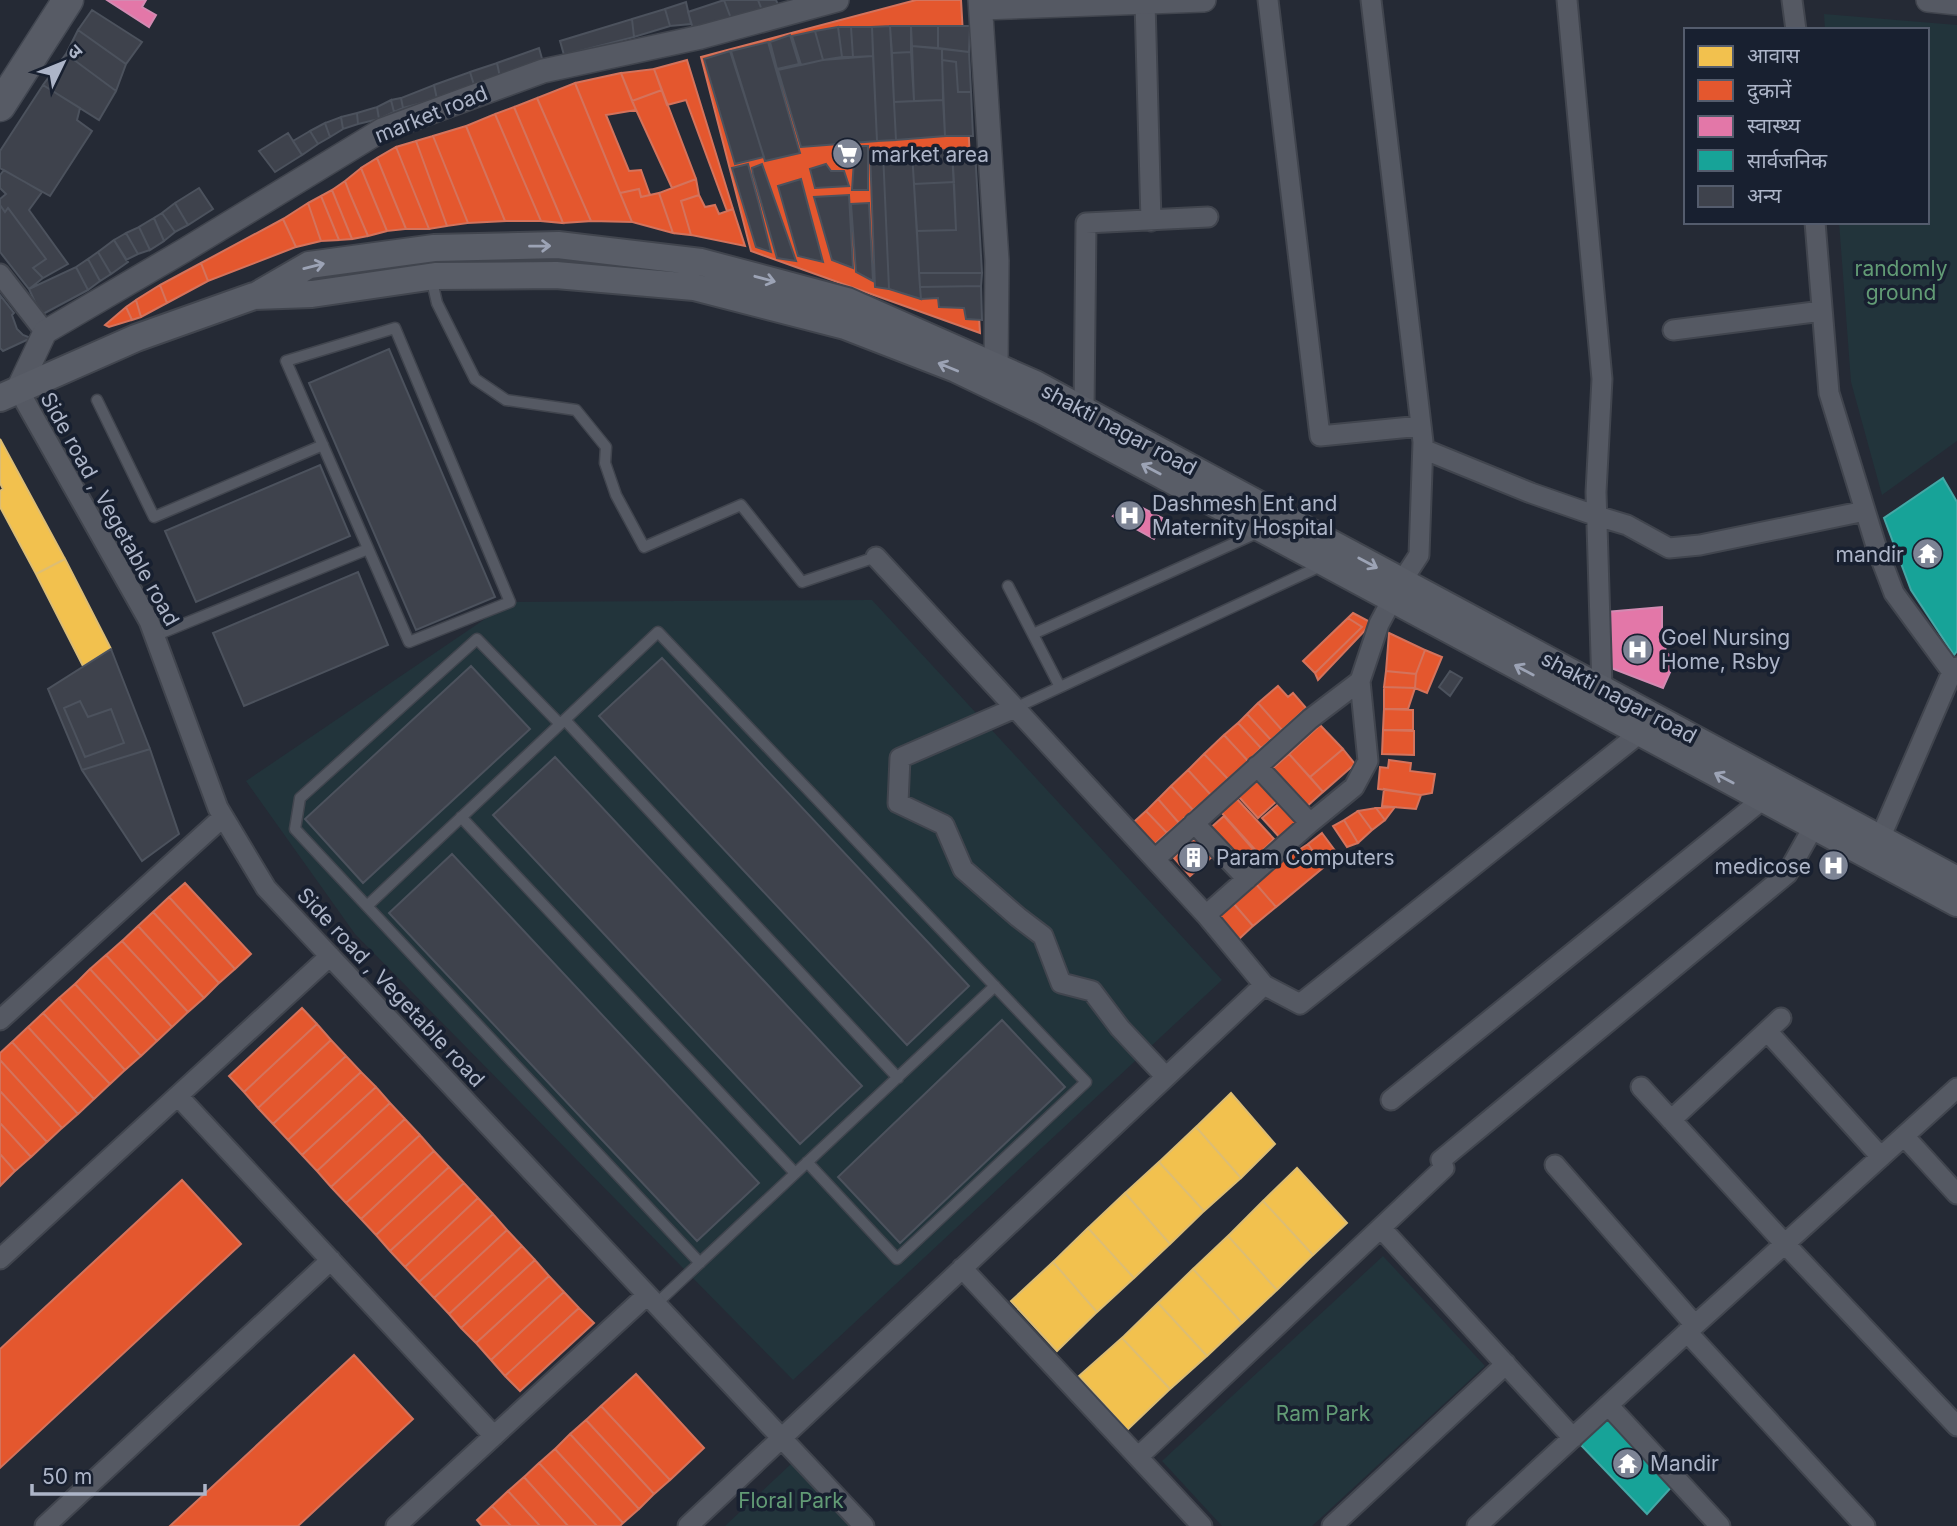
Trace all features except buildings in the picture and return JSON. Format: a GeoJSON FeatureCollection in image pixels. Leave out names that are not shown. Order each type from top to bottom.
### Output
{"type":"FeatureCollection","features":[{"type":"Feature","properties":{"kind":"main road"},"geometry":{"type":"LineString","coordinates":[[0,69],[43,0]]}},
{"type":"Feature","properties":{"kind":"main road"},"geometry":{"type":"LineString","coordinates":[[0,106],[68,0]]}},
{"type":"Feature","properties":{"kind":"main road","name":"shakti nagar road"},"geometry":{"type":"LineString","coordinates":[[254,296],[309,265],[435,248],[558,245],[701,262],[847,301],[994,377],[1035,384],[1397,590],[1602,688],[1876,848],[1957,880]]}},
{"type":"Feature","properties":{"kind":"main road"},"geometry":{"type":"LineString","coordinates":[[6,392],[136,338],[254,296],[312,294],[430,276],[556,275],[694,287],[845,326],[956,369],[994,377],[1043,411],[1326,564],[1397,590],[1640,733],[1763,799],[1814,826],[1876,848],[1957,903]]}},
{"type":"Feature","properties":{"kind":"street","name":"market road"},"geometry":{"type":"LineString","coordinates":[[45,332],[383,130],[543,71],[701,37],[837,0]]}},
{"type":"Feature","properties":{"kind":"street"},"geometry":{"type":"LineString","coordinates":[[994,377],[998,261],[981,4],[1203,0]]}},
{"type":"Feature","properties":{"kind":"street"},"geometry":{"type":"LineString","coordinates":[[1268,0],[1321,436],[1421,426]]}},
{"type":"Feature","properties":{"kind":"street"},"geometry":{"type":"LineString","coordinates":[[1206,915],[1354,787],[1368,761],[1360,681],[1380,624],[1419,555],[1423,449],[1371,0]]}},
{"type":"Feature","properties":{"kind":"street"},"geometry":{"type":"LineString","coordinates":[[1567,0],[1602,379],[1596,492],[1602,688]]}},
{"type":"Feature","properties":{"kind":"street"},"geometry":{"type":"LineString","coordinates":[[1793,0],[1796,28]]}},
{"type":"Feature","properties":{"kind":"street"},"geometry":{"type":"LineString","coordinates":[[1928,0],[1957,2]]}},
{"type":"Feature","properties":{"kind":"street"},"geometry":{"type":"LineString","coordinates":[[1145,2],[1151,221]]}},
{"type":"Feature","properties":{"kind":"street"},"geometry":{"type":"LineString","coordinates":[[1084,411],[1086,223],[1208,217]]}},
{"type":"Feature","properties":{"kind":"street"},"geometry":{"type":"LineString","coordinates":[[1815,224],[1829,393],[1894,593],[1955,670],[1876,848]]}},
{"type":"Feature","properties":{"kind":"street"},"geometry":{"type":"LineString","coordinates":[[0,274],[45,332],[6,392]]}},
{"type":"Feature","properties":{"kind":"street"},"geometry":{"type":"LineString","coordinates":[[1673,330],[1822,311]]}},
{"type":"Feature","properties":{"kind":"street","name":"Side road , Vegetable road"},"geometry":{"type":"LineString","coordinates":[[6,392],[149,621],[218,808],[267,888],[864,1526]]}},
{"type":"Feature","properties":{"kind":"street"},"geometry":{"type":"LineString","coordinates":[[1423,449],[1627,525],[1669,548],[1700,545],[1866,511]]}},
{"type":"Feature","properties":{"kind":"street"},"geometry":{"type":"LineString","coordinates":[[876,557],[1206,915],[1264,985],[1300,1004],[1640,733]]}},
{"type":"Feature","properties":{"kind":"street"},"geometry":{"type":"LineString","coordinates":[[1155,859],[1310,719],[1360,681]]}},
{"type":"Feature","properties":{"kind":"street"},"geometry":{"type":"LineString","coordinates":[[1015,708],[900,758],[898,803],[944,825],[963,869],[1043,936],[1060,982],[1092,991],[1120,1028],[1166,1077]]}},
{"type":"Feature","properties":{"kind":"street"},"geometry":{"type":"LineString","coordinates":[[1256,766],[1310,823]]}},
{"type":"Feature","properties":{"kind":"street"},"geometry":{"type":"LineString","coordinates":[[1391,1100],[1763,799]]}},
{"type":"Feature","properties":{"kind":"street"},"geometry":{"type":"LineString","coordinates":[[0,1020],[223,817]]}},
{"type":"Feature","properties":{"kind":"street"},"geometry":{"type":"LineString","coordinates":[[1194,823],[1247,879]]}},
{"type":"Feature","properties":{"kind":"street"},"geometry":{"type":"LineString","coordinates":[[1138,1457],[1444,1168],[1441,1160],[1787,874],[1814,826]]}},
{"type":"Feature","properties":{"kind":"street"},"geometry":{"type":"LineString","coordinates":[[0,1259],[330,956]]}},
{"type":"Feature","properties":{"kind":"street"},"geometry":{"type":"LineString","coordinates":[[688,1526],[1264,985]]}},
{"type":"Feature","properties":{"kind":"street"},"geometry":{"type":"LineString","coordinates":[[1671,1120],[1774,1024],[1881,1157]]}},
{"type":"Feature","properties":{"kind":"street"},"geometry":{"type":"LineString","coordinates":[[1641,1087],[1957,1426]]}},
{"type":"Feature","properties":{"kind":"street"},"geometry":{"type":"LineString","coordinates":[[1477,1526],[1957,1088]]}},
{"type":"Feature","properties":{"kind":"street"},"geometry":{"type":"LineString","coordinates":[[178,1096],[494,1436]]}},
{"type":"Feature","properties":{"kind":"street"},"geometry":{"type":"LineString","coordinates":[[1904,1136],[1957,1194]]}},
{"type":"Feature","properties":{"kind":"street"},"geometry":{"type":"LineString","coordinates":[[1555,1165],[1691,1328],[1865,1526]]}},
{"type":"Feature","properties":{"kind":"street"},"geometry":{"type":"LineString","coordinates":[[1381,1228],[1573,1438]]}},
{"type":"Feature","properties":{"kind":"street"},"geometry":{"type":"LineString","coordinates":[[45,1526],[331,1260]]}},
{"type":"Feature","properties":{"kind":"street"},"geometry":{"type":"LineString","coordinates":[[962,1268],[1202,1526]]}},
{"type":"Feature","properties":{"kind":"street"},"geometry":{"type":"LineString","coordinates":[[396,1526],[494,1436],[652,1299]]}},
{"type":"Feature","properties":{"kind":"street"},"geometry":{"type":"LineString","coordinates":[[1332,1526],[1506,1364]]}},
{"type":"Feature","properties":{"kind":"street"},"geometry":{"type":"LineString","coordinates":[[1608,1405],[1720,1526]]}},
{"type":"Feature","properties":{"kind":"lane"},"geometry":{"type":"LineString","coordinates":[[430,276],[437,303],[475,379],[506,400],[576,410],[606,447],[605,463],[616,495],[644,547],[741,505],[802,582],[876,557]]}},
{"type":"Feature","properties":{"kind":"lane"},"geometry":{"type":"LineString","coordinates":[[395,328],[510,602],[409,642],[323,445],[286,361],[395,328]]}},
{"type":"Feature","properties":{"kind":"lane"},"geometry":{"type":"LineString","coordinates":[[97,400],[154,517],[323,445]]}},
{"type":"Feature","properties":{"kind":"lane"},"geometry":{"type":"LineString","coordinates":[[1033,634],[1264,530]]}},
{"type":"Feature","properties":{"kind":"lane"},"geometry":{"type":"LineString","coordinates":[[154,636],[368,549]]}},
{"type":"Feature","properties":{"kind":"lane"},"geometry":{"type":"LineString","coordinates":[[1015,708],[1326,564]]}},
{"type":"Feature","properties":{"kind":"lane"},"geometry":{"type":"LineString","coordinates":[[1009,586],[1060,687]]}},
{"type":"Feature","properties":{"kind":"lane"},"geometry":{"type":"LineString","coordinates":[[367,906],[658,632],[1086,1082],[897,1259],[807,1162]]}},
{"type":"Feature","properties":{"kind":"lane"},"geometry":{"type":"LineString","coordinates":[[700,1263],[295,829],[300,798],[477,639],[562,722],[898,1078]]}},
{"type":"Feature","properties":{"kind":"lane"},"geometry":{"type":"LineString","coordinates":[[461,817],[795,1174]]}},
{"type":"Feature","properties":{"kind":"lane"},"geometry":{"type":"LineString","coordinates":[[652,1299],[700,1263],[995,986]]}},
{"type":"Feature","properties":{"kind":"green space","name":"randomly ground"},"geometry":{"type":"Polygon","coordinates":[[[1824,14],[1957,25],[1957,441],[1882,495],[1851,382],[1839,224],[1929,224],[1929,28],[1825,28],[1824,14]]]}},
{"type":"Feature","properties":{"kind":"green space"},"geometry":{"type":"Polygon","coordinates":[[[872,600],[1222,980],[793,1380],[355,934],[246,781],[510,602],[872,600]]]}},
{"type":"Feature","properties":{"kind":"green space","name":"Ram Park"},"geometry":{"type":"Polygon","coordinates":[[[1383,1256],[1485,1366],[1312,1526],[1222,1526],[1162,1461],[1383,1256]]]}},
{"type":"Feature","properties":{"kind":"green space","name":"Floral Park"},"geometry":{"type":"Polygon","coordinates":[[[792,1463],[851,1526],[725,1526],[792,1463]]]}},
{"type":"Feature","properties":{"kind":"place","name":"market area"},"geometry":{"type":"Point","coordinates":[848,154]}},
{"type":"Feature","properties":{"kind":"place","name":"Dashmesh Ent and Maternity Hospital"},"geometry":{"type":"Point","coordinates":[1129,515]}},
{"type":"Feature","properties":{"kind":"place","name":"mandir"},"geometry":{"type":"Point","coordinates":[1927,554]}},
{"type":"Feature","properties":{"kind":"place","name":"Goel Nursing Home, Rsby"},"geometry":{"type":"Point","coordinates":[1638,649]}},
{"type":"Feature","properties":{"kind":"place","name":"Param Computers"},"geometry":{"type":"Point","coordinates":[1193,857]}},
{"type":"Feature","properties":{"kind":"place","name":"medicose"},"geometry":{"type":"Point","coordinates":[1834,866]}},
{"type":"Feature","properties":{"kind":"place","name":"Mandir"},"geometry":{"type":"Point","coordinates":[1627,1463]}}]}
